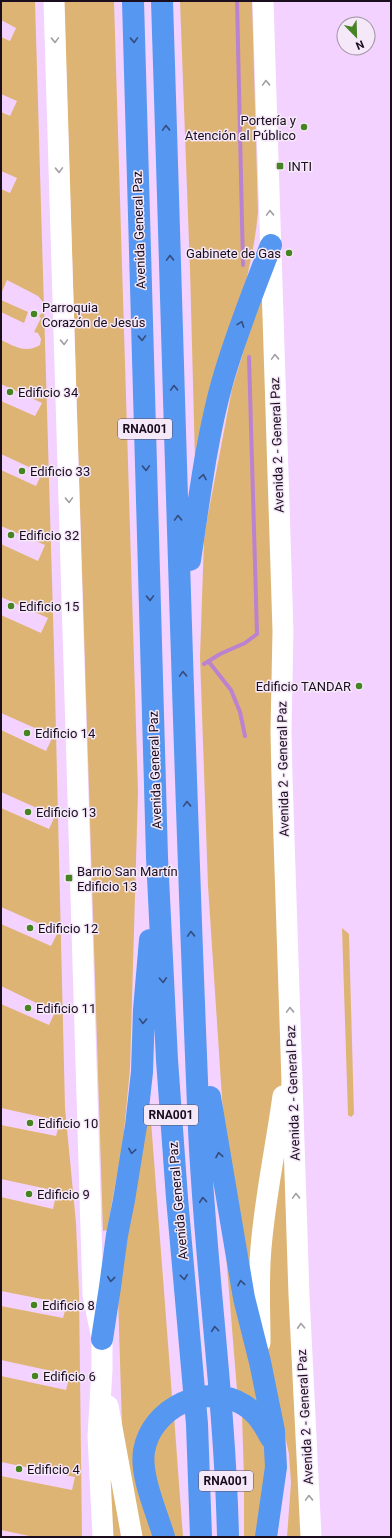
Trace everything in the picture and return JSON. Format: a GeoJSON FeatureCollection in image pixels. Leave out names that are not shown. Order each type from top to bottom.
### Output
{"type":"FeatureCollection","features":[{"type":"Feature","properties":{"kind":"highway","name":"Avenida General Paz"},"geometry":{"type":"LineString","coordinates":[[133,1],[157,857],[167,1060],[177,1198],[194,1373],[201,1537]]}},
{"type":"Feature","properties":{"kind":"highway","name":"Avenida General Paz"},"geometry":{"type":"LineString","coordinates":[[162,1],[194,1001],[202,1184],[219,1368],[228,1537]]}},
{"type":"Feature","properties":{"kind":"highway"},"geometry":{"type":"LineString","coordinates":[[181,612],[212,427],[222,383],[234,343],[271,245]]}},
{"type":"Feature","properties":{"kind":"highway"},"geometry":{"type":"LineString","coordinates":[[102,1339],[117,1235],[136,1126],[142,1072],[144,1002],[157,857]]}},
{"type":"Feature","properties":{"kind":"highway"},"geometry":{"type":"LineString","coordinates":[[194,1001],[243,1290],[274,1431],[276,1474],[281,1509],[281,1537]]}},
{"type":"Feature","properties":{"kind":"highway"},"geometry":{"type":"LineString","coordinates":[[164,1537],[147,1482],[144,1453],[148,1438],[155,1425],[164,1415],[184,1402],[200,1397],[218,1397],[235,1400],[249,1408],[262,1421],[272,1439],[275,1448]]}},
{"type":"Feature","properties":{"kind":"highway"},"geometry":{"type":"LineString","coordinates":[[266,1537],[276,1474]]}},
{"type":"Feature","properties":{"kind":"street"},"geometry":{"type":"LineString","coordinates":[[54,1],[93,1295],[102,1339],[102,1370],[98,1436],[103,1537]]}},
{"type":"Feature","properties":{"kind":"street","name":"Avenida 2 - General Paz"},"geometry":{"type":"LineString","coordinates":[[264,1],[283,631],[281,731],[299,1295],[311,1537]]}},
{"type":"Feature","properties":{"kind":"street"},"geometry":{"type":"LineString","coordinates":[[260,1362],[259,1283],[261,1248],[266,1206],[292,1041]]}},
{"type":"Feature","properties":{"kind":"street"},"geometry":{"type":"LineString","coordinates":[[102,1370],[132,1537]]}},
{"type":"Feature","properties":{"kind":"shaded area"},"geometry":{"type":"Polygon","coordinates":[[[1,1],[35,1],[54,649],[65,1108],[76,1223],[79,1292],[82,1537],[34,1537],[1,1530],[1,1476],[72,1490],[75,1477],[1,1462],[1,1376],[66,1390],[70,1375],[1,1360],[1,1306],[63,1318],[67,1304],[1,1291],[1,1197],[53,1209],[57,1191],[1,1179],[1,1125],[56,1136],[60,1121],[1,1108],[1,1004],[49,1025],[55,1012],[1,986],[1,924],[51,946],[58,932],[1,907],[1,808],[49,829],[55,816],[1,792],[1,730],[46,751],[53,736],[1,713],[1,615],[41,633],[48,618],[1,597],[1,544],[38,561],[45,545],[1,526],[1,470],[36,486],[42,473],[1,454],[1,401],[35,416],[42,403],[1,384],[1,340],[15,347],[25,349],[35,348],[40,345],[41,339],[38,333],[34,332],[41,318],[39,316],[44,311],[43,302],[38,296],[7,280],[1,294],[1,189],[10,193],[17,178],[1,171],[1,112],[10,116],[17,101],[1,94],[1,37],[10,41],[16,28],[1,20],[1,1]]]}},
{"type":"Feature","properties":{"kind":"shaded area"},"geometry":{"type":"Polygon","coordinates":[[[64,1],[114,1],[138,792],[130,1069],[123,1142],[107,1230],[103,1231],[64,1]]]}},
{"type":"Feature","properties":{"kind":"shaded area"},"geometry":{"type":"Polygon","coordinates":[[[180,1],[252,1],[258,212],[256,229],[251,261],[243,293],[195,461],[190,269],[180,1]]]}},
{"type":"Feature","properties":{"kind":"shaded area"},"geometry":{"type":"Polygon","coordinates":[[[263,296],[286,1043],[282,1081],[261,1192],[251,1283],[224,1128],[208,886],[200,657],[204,540],[207,520],[232,389],[253,320],[263,296]]]}},
{"type":"Feature","properties":{"kind":"shaded area"},"geometry":{"type":"Polygon","coordinates":[[[1,300],[28,312],[24,323],[1,312],[1,300]]]}},
{"type":"Feature","properties":{"kind":"shaded area"},"geometry":{"type":"Polygon","coordinates":[[[342,928],[349,934],[354,1114],[351,1117],[348,1115],[342,928]]]}},
{"type":"Feature","properties":{"kind":"shaded area"},"geometry":{"type":"Polygon","coordinates":[[[146,1107],[150,1108],[172,1396],[159,1406],[146,1507],[155,1537],[141,1537],[122,1427],[118,1295],[146,1107]]]}},
{"type":"Feature","properties":{"kind":"shaded area"},"geometry":{"type":"Polygon","coordinates":[[[280,1154],[287,1154],[304,1537],[287,1537],[291,1483],[289,1454],[265,1343],[265,1304],[280,1154]]]}},
{"type":"Feature","properties":{"kind":"shaded area"},"geometry":{"type":"Polygon","coordinates":[[[224,1230],[265,1401],[256,1404],[237,1390],[224,1230]]]}},
{"type":"Feature","properties":{"kind":"shaded area"},"geometry":{"type":"Polygon","coordinates":[[[242,1414],[254,1423],[268,1455],[258,1537],[244,1537],[242,1414]]]}},
{"type":"Feature","properties":{"kind":"shaded area"},"geometry":{"type":"Polygon","coordinates":[[[174,1416],[183,1537],[171,1537],[151,1463],[157,1436],[174,1416]]]}},
{"type":"Feature","properties":{"kind":"shaded area"},"geometry":{"type":"Polygon","coordinates":[[[110,1462],[121,1537],[110,1537],[110,1462]]]}},
{"type":"Feature","properties":{"kind":"waterway"},"geometry":{"type":"LineString","coordinates":[[237,1],[243,265]]}},
{"type":"Feature","properties":{"kind":"waterway"},"geometry":{"type":"LineString","coordinates":[[204,664],[220,654],[245,643],[257,634],[249,357]]}},
{"type":"Feature","properties":{"kind":"waterway"},"geometry":{"type":"LineString","coordinates":[[209,662],[231,690],[240,712],[245,736]]}},
{"type":"Feature","properties":{"kind":"place","name":"Portería y Atención al Público"},"geometry":{"type":"Point","coordinates":[304,127]}},
{"type":"Feature","properties":{"kind":"place","name":"INTI"},"geometry":{"type":"Point","coordinates":[280,166]}},
{"type":"Feature","properties":{"kind":"place","name":"Gabinete de Gas"},"geometry":{"type":"Point","coordinates":[289,253]}},
{"type":"Feature","properties":{"kind":"place","name":"Parroquia Corazón de Jesús"},"geometry":{"type":"Point","coordinates":[34,314]}},
{"type":"Feature","properties":{"kind":"place","name":"Edificio 34"},"geometry":{"type":"Point","coordinates":[10,392]}},
{"type":"Feature","properties":{"kind":"place","name":"Edificio 33"},"geometry":{"type":"Point","coordinates":[22,471]}},
{"type":"Feature","properties":{"kind":"place","name":"Edificio 32"},"geometry":{"type":"Point","coordinates":[11,535]}},
{"type":"Feature","properties":{"kind":"place","name":"Edificio 15"},"geometry":{"type":"Point","coordinates":[11,606]}},
{"type":"Feature","properties":{"kind":"place","name":"Edificio TANDAR"},"geometry":{"type":"Point","coordinates":[359,686]}},
{"type":"Feature","properties":{"kind":"place","name":"Edificio 14"},"geometry":{"type":"Point","coordinates":[27,733]}},
{"type":"Feature","properties":{"kind":"place","name":"Edificio 13"},"geometry":{"type":"Point","coordinates":[28,812]}},
{"type":"Feature","properties":{"kind":"place","name":"Barrio San Martín Edificio 13"},"geometry":{"type":"Point","coordinates":[69,878]}},
{"type":"Feature","properties":{"kind":"place","name":"Edificio 12"},"geometry":{"type":"Point","coordinates":[30,928]}},
{"type":"Feature","properties":{"kind":"place","name":"Edificio 11"},"geometry":{"type":"Point","coordinates":[28,1008]}},
{"type":"Feature","properties":{"kind":"place","name":"Edificio 10"},"geometry":{"type":"Point","coordinates":[30,1123]}},
{"type":"Feature","properties":{"kind":"place","name":"Edificio 9"},"geometry":{"type":"Point","coordinates":[29,1194]}},
{"type":"Feature","properties":{"kind":"place","name":"Edificio 8"},"geometry":{"type":"Point","coordinates":[34,1305]}},
{"type":"Feature","properties":{"kind":"place","name":"Edificio 6"},"geometry":{"type":"Point","coordinates":[35,1376]}},
{"type":"Feature","properties":{"kind":"place","name":"Edificio 4"},"geometry":{"type":"Point","coordinates":[19,1469]}}]}
